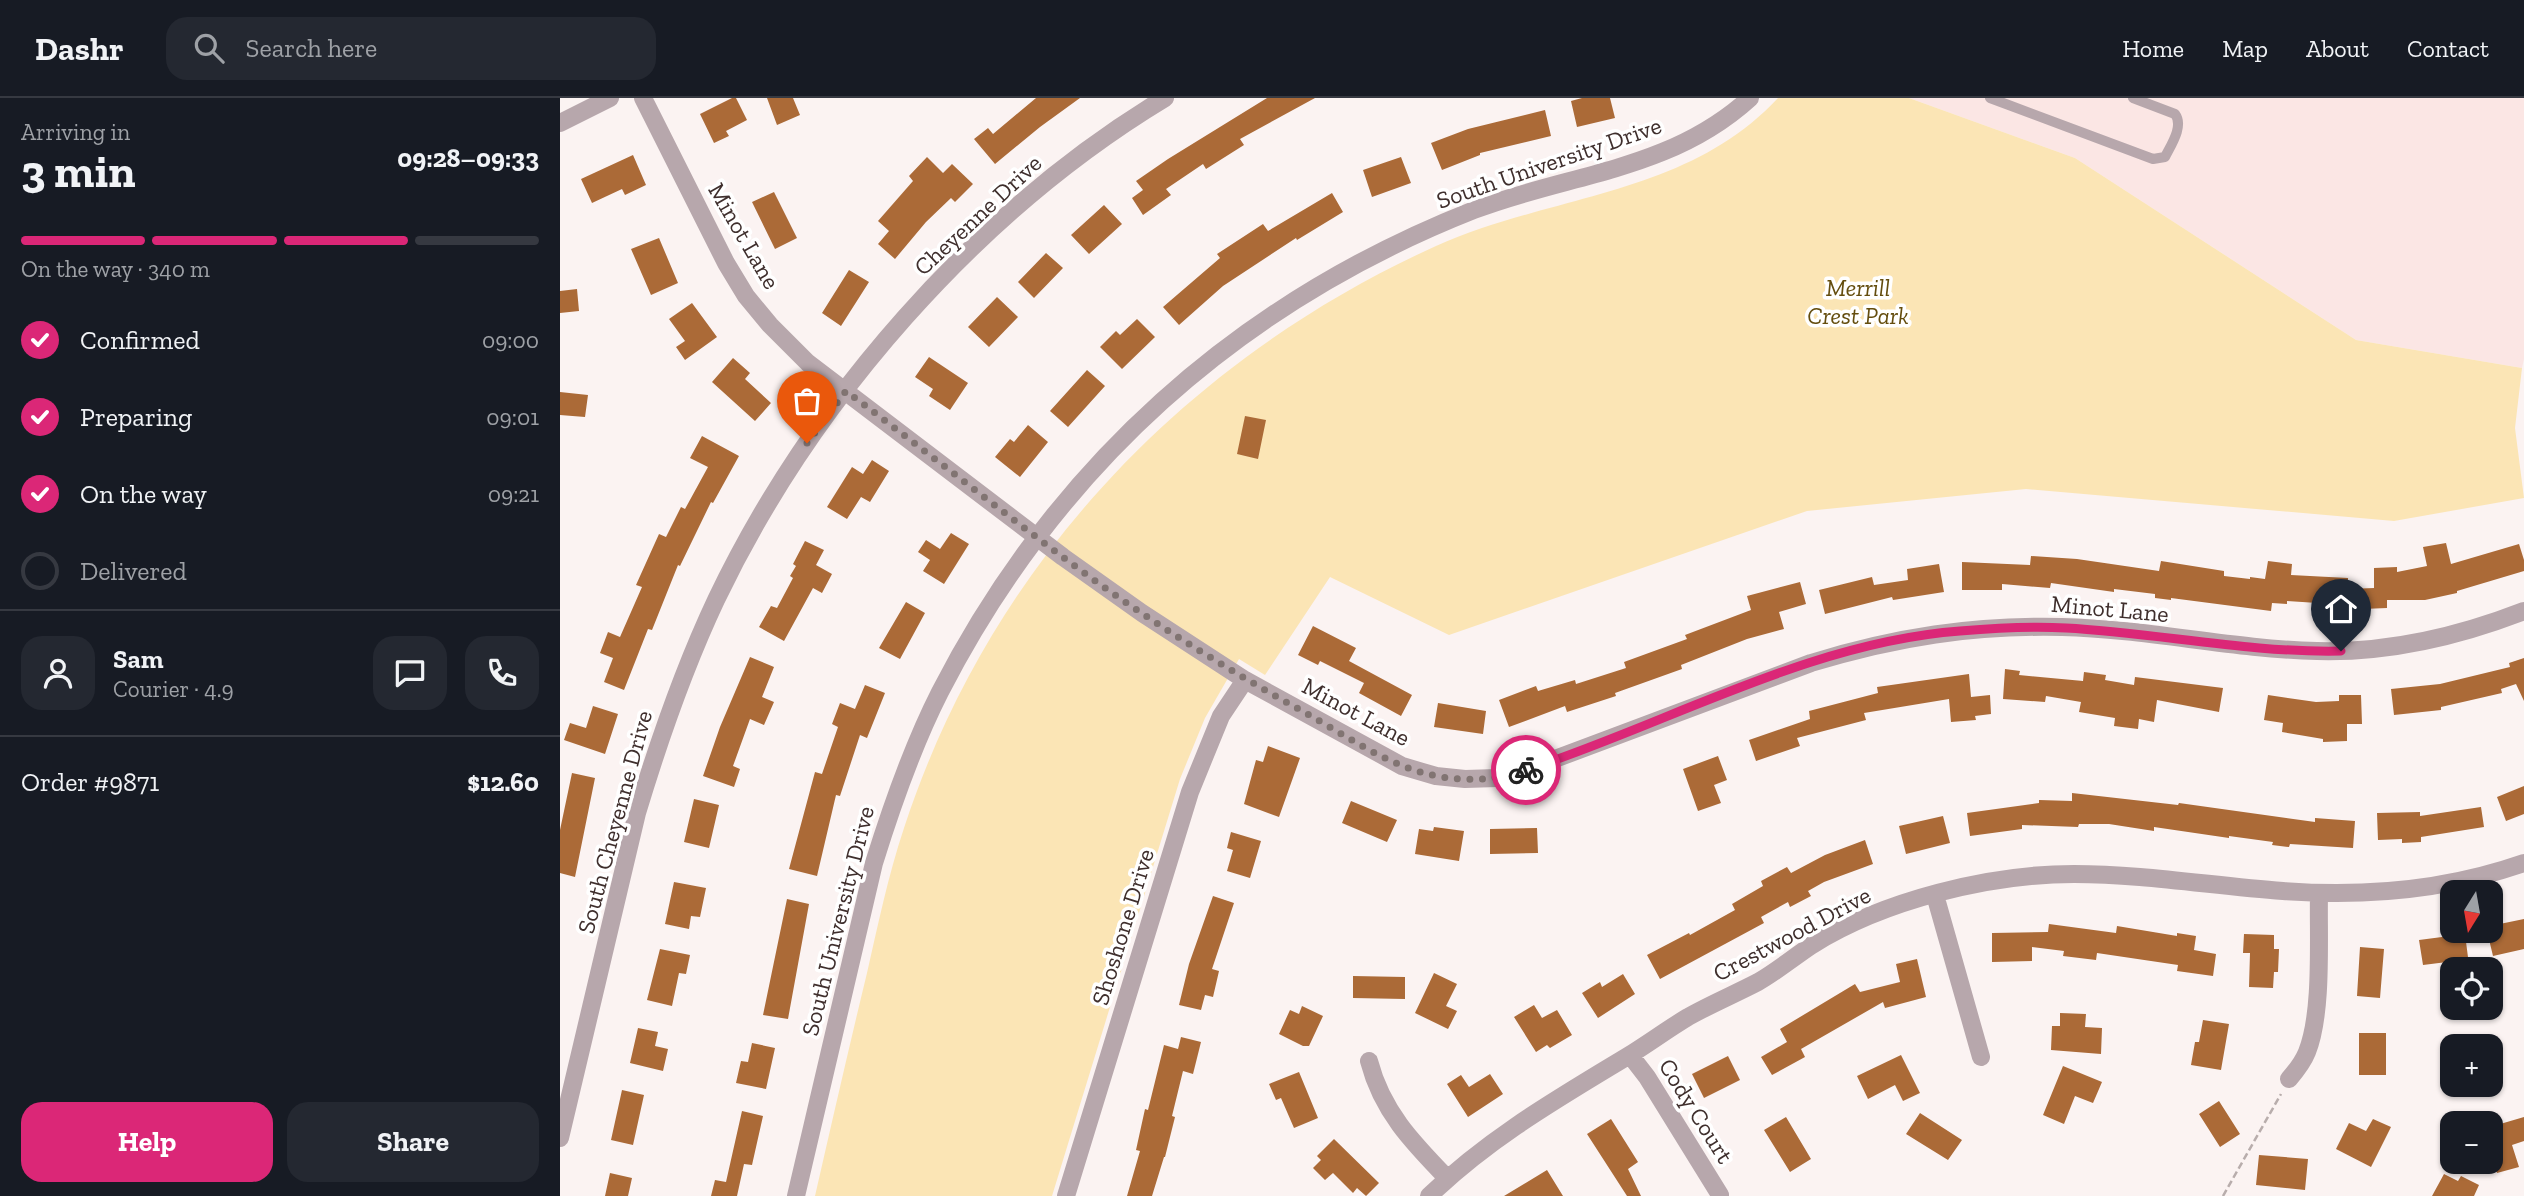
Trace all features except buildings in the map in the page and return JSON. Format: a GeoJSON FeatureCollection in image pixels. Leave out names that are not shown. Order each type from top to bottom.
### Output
{"type":"FeatureCollection","features":[{"type":"Feature","properties":{"kind":"street"},"geometry":{"type":"LineString","coordinates":[[560,123],[610,98]]}},
{"type":"Feature","properties":{"kind":"street","name":"Minot Lane"},"geometry":{"type":"LineString","coordinates":[[643,98],[715,244],[746,296],[793,350],[1063,558],[1142,613],[1245,680],[1388,760],[1436,776],[1477,780],[1520,772],[1811,663],[1860,648],[1919,636],[1971,630],[2066,628],[2277,649],[2365,650],[2396,647],[2453,635],[2524,611]]}},
{"type":"Feature","properties":{"kind":"street","name":"Cheyenne Drive"},"geometry":{"type":"LineString","coordinates":[[846,391],[915,307],[951,268],[1009,214],[1078,158],[1165,98]]}},
{"type":"Feature","properties":{"kind":"street","name":"South University Drive"},"geometry":{"type":"LineString","coordinates":[[796,1196],[874,863],[890,811],[933,706],[973,631],[1003,584],[1048,522],[1112,447],[1160,402],[1229,345],[1304,293],[1391,246],[1474,210],[1513,196],[1659,155],[1707,130],[1749,98]]}},
{"type":"Feature","properties":{"kind":"street","name":"South Cheyenne Drive"},"geometry":{"type":"LineString","coordinates":[[560,1138],[637,813],[672,706],[717,599],[745,545],[807,443],[846,391]]}},
{"type":"Feature","properties":{"kind":"street","name":"Shoshone Drive"},"geometry":{"type":"LineString","coordinates":[[1066,1196],[1190,792],[1221,716],[1245,680]]}},
{"type":"Feature","properties":{"kind":"street","name":"Crestwood Drive"},"geometry":{"type":"LineString","coordinates":[[1429,1196],[1494,1139],[1688,1017],[1759,981],[1812,946],[1864,918],[1935,895],[2027,876],[2072,874],[2122,875],[2349,894],[2421,888],[2455,882],[2524,863]]}},
{"type":"Feature","properties":{"kind":"street"},"geometry":{"type":"LineString","coordinates":[[2289,1079],[2307,1053],[2314,1030],[2319,893]]}},
{"type":"Feature","properties":{"kind":"street"},"geometry":{"type":"LineString","coordinates":[[1935,895],[1981,1056]]}},
{"type":"Feature","properties":{"kind":"street","name":"Cody Court"},"geometry":{"type":"LineString","coordinates":[[1630,1055],[1647,1077],[1720,1195]]}},
{"type":"Feature","properties":{"kind":"street"},"geometry":{"type":"LineString","coordinates":[[1369,1061],[1374,1081],[1385,1104],[1423,1154],[1447,1178]]}},
{"type":"Feature","properties":{"kind":"lane"},"geometry":{"type":"LineString","coordinates":[[1990,98],[2153,159],[2165,157],[2179,127],[2179,119],[2175,114],[2133,98]]}},
{"type":"Feature","properties":{"kind":"path"},"geometry":{"type":"LineString","coordinates":[[2223,1196],[2289,1079]]}},
{"type":"Feature","properties":{"kind":"shaded area"},"geometry":{"type":"Polygon","coordinates":[[[1909,98],[2524,98],[2522,368],[2356,340],[2075,158],[1909,98]]]}},
{"type":"Feature","properties":{"kind":"green space","name":"Merrill Crest Park"},"geometry":{"type":"Polygon","coordinates":[[[1778,98],[1909,98],[2075,158],[2356,340],[2522,368],[2515,428],[2524,498],[2394,521],[2026,489],[1807,511],[1449,635],[1330,577],[1265,675],[1239,659],[1205,718],[1180,779],[1052,1196],[815,1196],[893,864],[941,732],[988,642],[1044,558],[1108,481],[1180,411],[1259,348],[1344,293],[1436,246],[1480,229],[1660,174],[1702,155],[1742,130],[1778,98]]]}},
{"type":"Feature","properties":{"kind":"way so far"},"geometry":{"type":"LineString","coordinates":[[807,443],[846,391],[1063,558],[1142,613],[1245,680],[1388,760],[1436,776],[1477,780],[1526,770]]}},
{"type":"Feature","properties":{"kind":"route"},"geometry":{"type":"LineString","coordinates":[[1526,770],[1811,663],[1860,648],[1919,636],[1958,631],[2066,628],[2277,649],[2341,651]]}}]}
